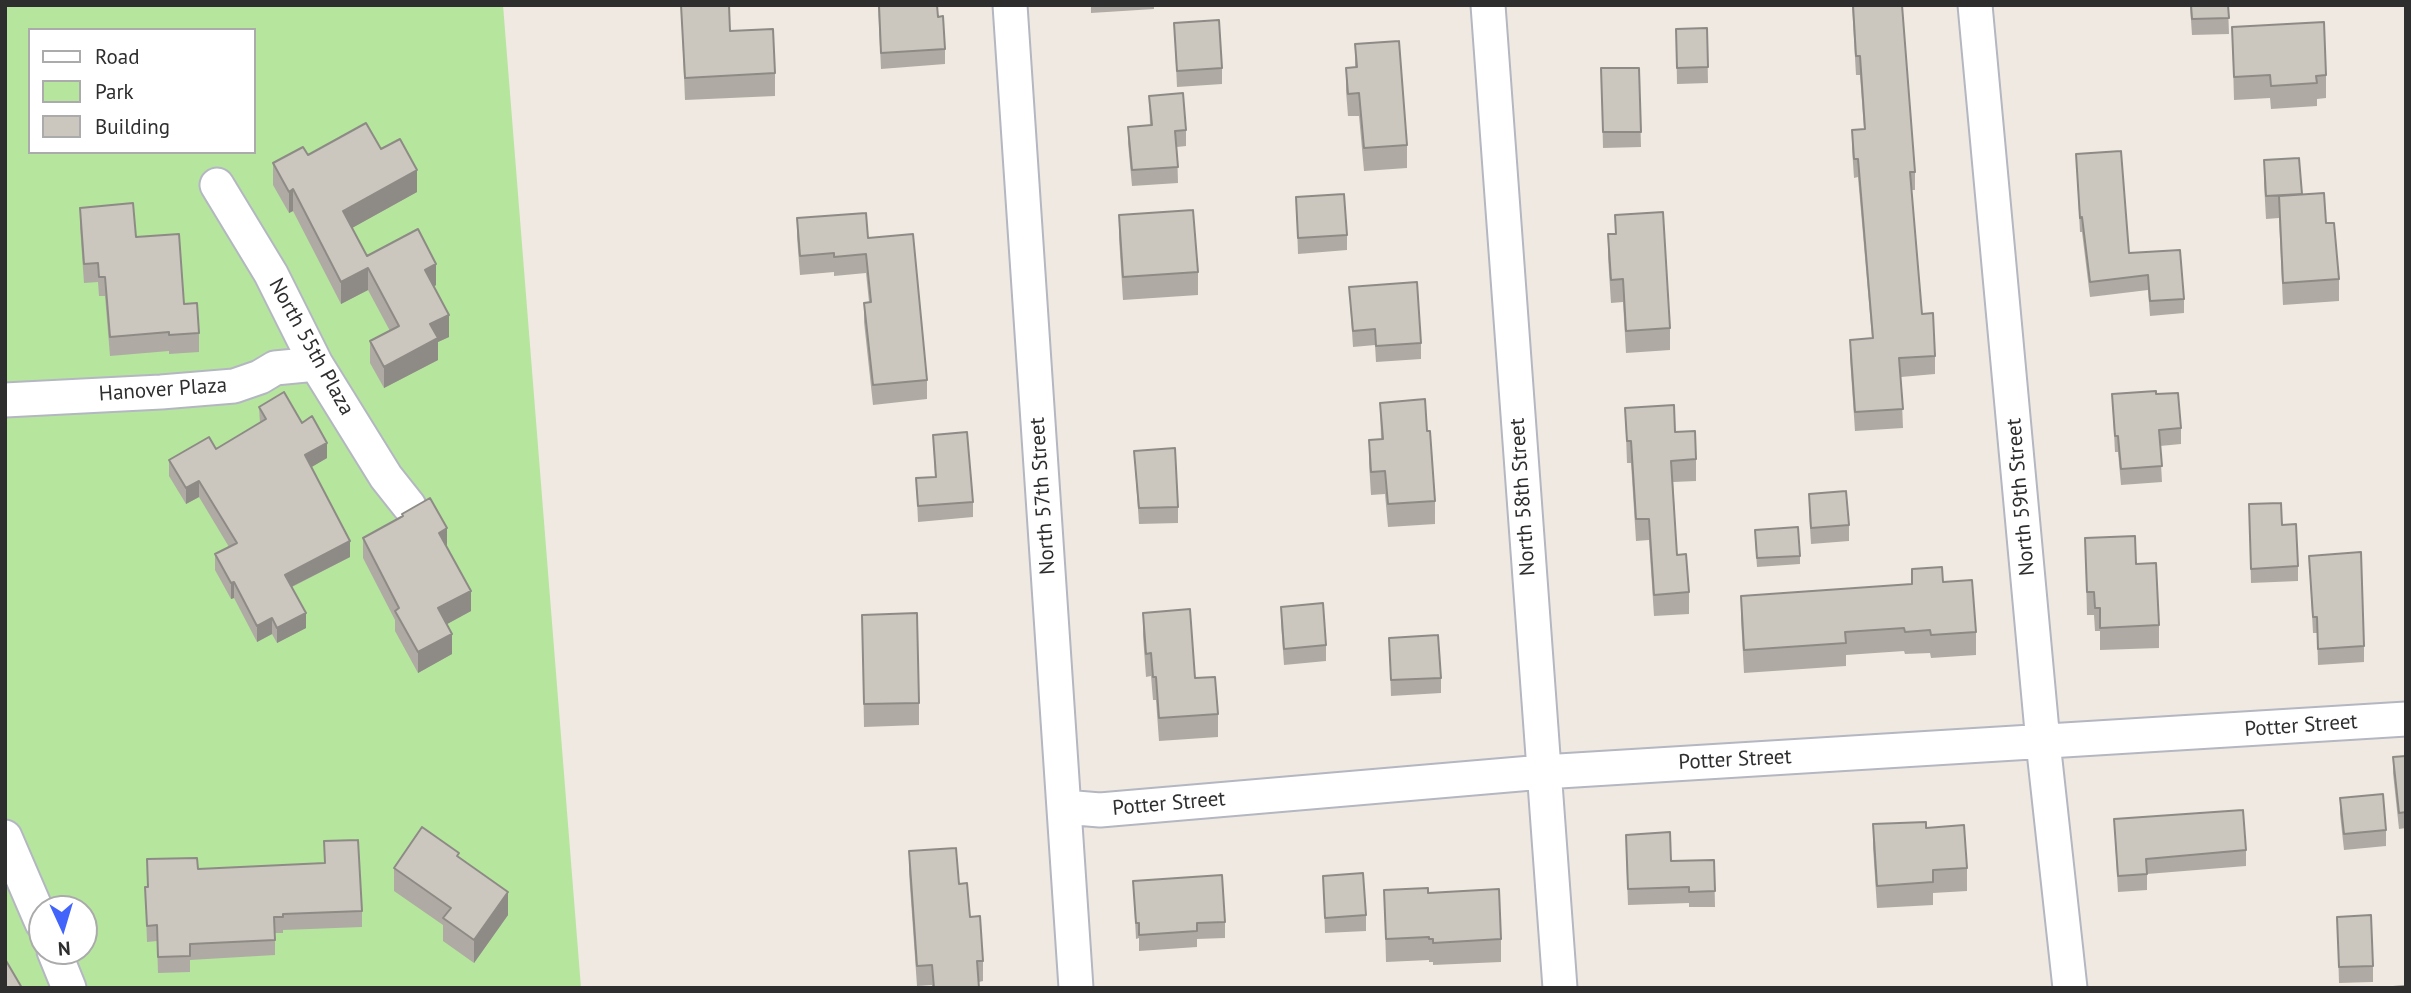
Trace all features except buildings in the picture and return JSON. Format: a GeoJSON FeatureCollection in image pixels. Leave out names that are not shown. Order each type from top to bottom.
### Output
{"type":"FeatureCollection","features":[{"type":"Feature","properties":{"kind":"street","name":"North 57th Street"},"geometry":{"type":"LineString","coordinates":[[1010,5],[1076,988]]}},
{"type":"Feature","properties":{"kind":"street","name":"North 58th Street"},"geometry":{"type":"LineString","coordinates":[[1488,5],[1560,988]]}},
{"type":"Feature","properties":{"kind":"street","name":"North 59th Street"},"geometry":{"type":"LineString","coordinates":[[1975,5],[2043,742],[2070,988]]}},
{"type":"Feature","properties":{"kind":"street","name":"North 55th Plaza"},"geometry":{"type":"LineString","coordinates":[[217,185],[271,274],[316,364],[386,477],[409,506]]}},
{"type":"Feature","properties":{"kind":"street","name":"Hanover Plaza"},"geometry":{"type":"LineString","coordinates":[[5,400],[161,393],[234,386],[260,377],[275,368],[316,364]]}},
{"type":"Feature","properties":{"kind":"street","name":"Potter Street"},"geometry":{"type":"LineString","coordinates":[[1064,807],[1100,810],[1543,772],[2406,719]]}},
{"type":"Feature","properties":{"kind":"street"},"geometry":{"type":"LineString","coordinates":[[5,837],[30,895]]}},
{"type":"Feature","properties":{"kind":"street"},"geometry":{"type":"LineString","coordinates":[[60,965],[69,988]]}},
{"type":"Feature","properties":{"kind":"green space"},"geometry":{"type":"Polygon","coordinates":[[[5,5],[503,5],[581,988],[5,988],[5,5]]]}}]}
